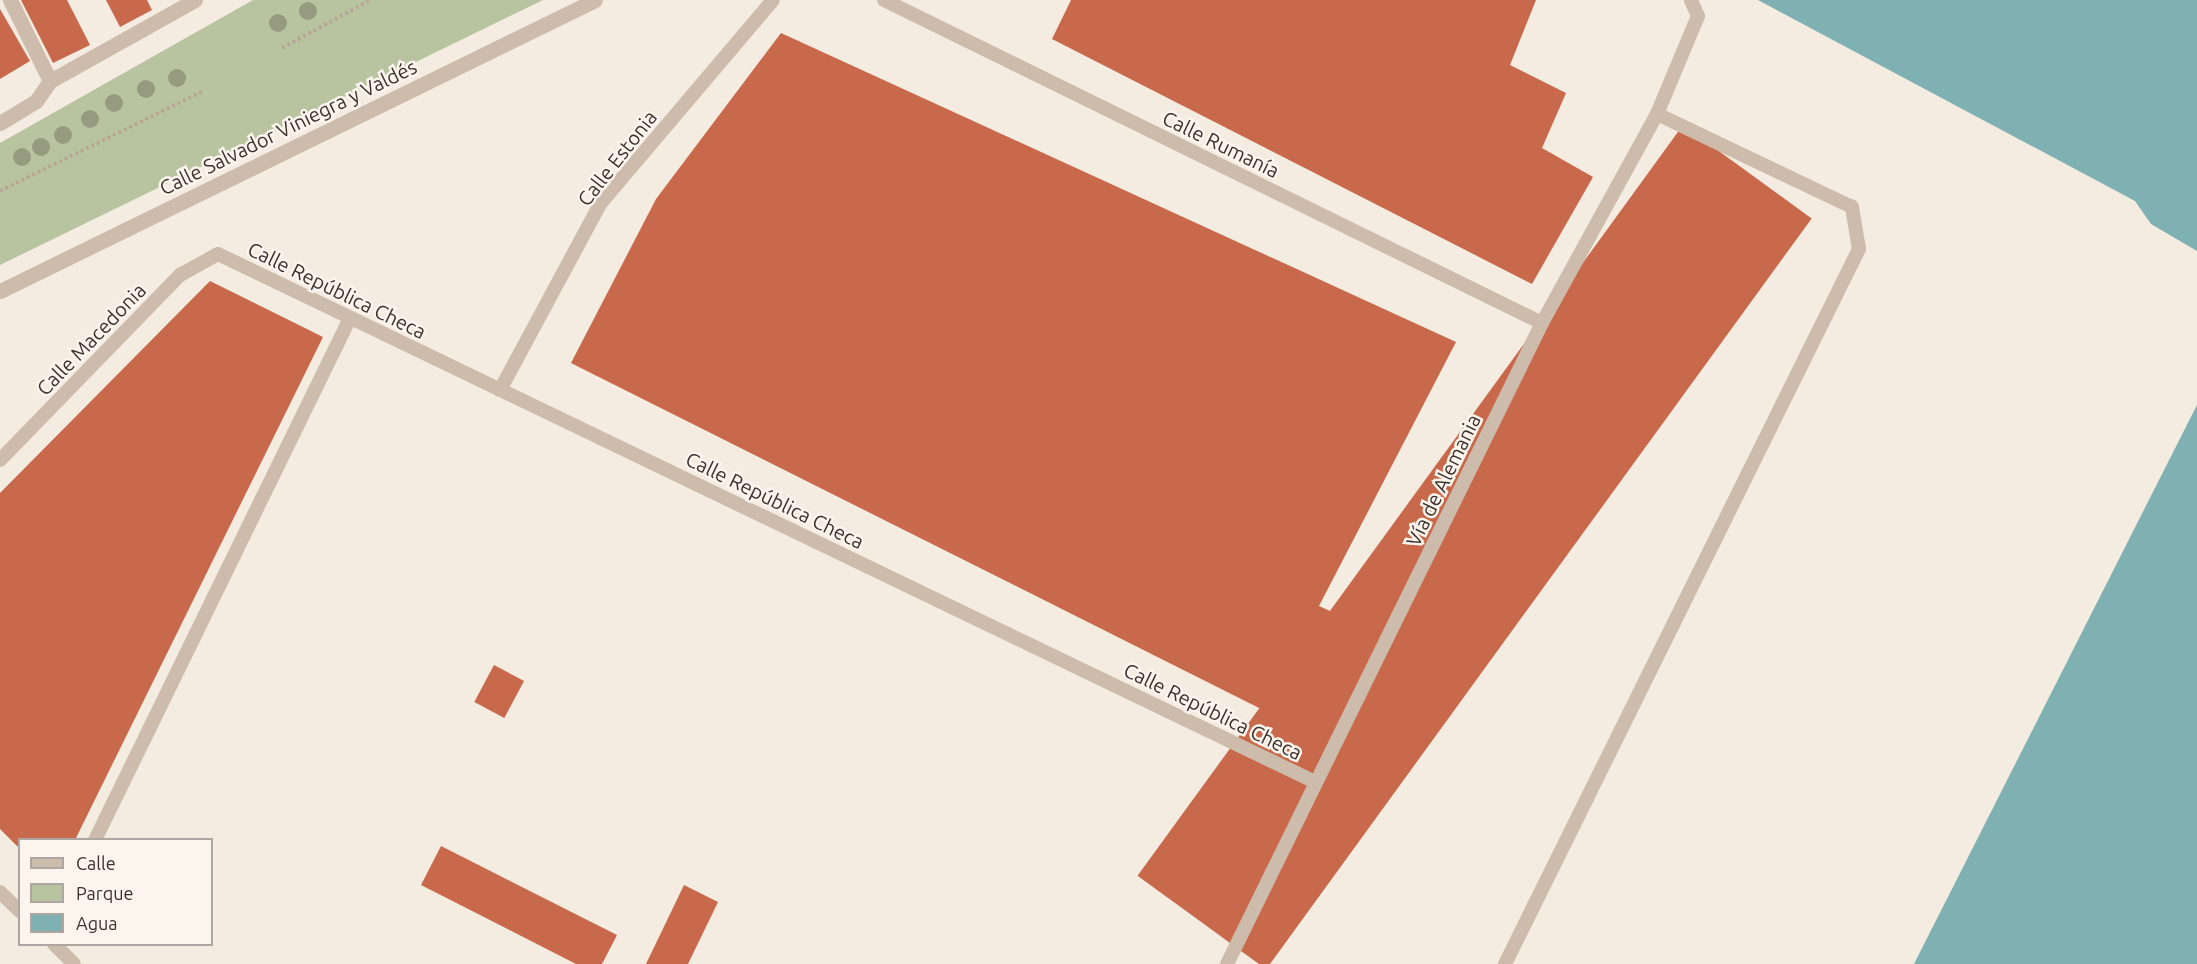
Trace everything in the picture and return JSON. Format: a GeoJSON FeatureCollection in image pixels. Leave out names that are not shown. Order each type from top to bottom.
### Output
{"type":"FeatureCollection","features":[{"type":"Feature","properties":{"kind":"street"},"geometry":{"type":"LineString","coordinates":[[10,0],[50,81]]}},
{"type":"Feature","properties":{"kind":"street"},"geometry":{"type":"LineString","coordinates":[[0,123],[36,101],[50,81],[175,5],[195,0]]}},
{"type":"Feature","properties":{"kind":"street","name":"Calle Salvador Viniegra y Valdés"},"geometry":{"type":"LineString","coordinates":[[0,291],[595,0]]}},
{"type":"Feature","properties":{"kind":"lane","name":"Calle Estonia"},"geometry":{"type":"LineString","coordinates":[[500,390],[600,204],[773,0]]}},
{"type":"Feature","properties":{"kind":"lane","name":"Calle Rumanía"},"geometry":{"type":"LineString","coordinates":[[884,0],[1542,323]]}},
{"type":"Feature","properties":{"kind":"lane","name":"Vía de Alemania"},"geometry":{"type":"LineString","coordinates":[[1227,964],[1542,323],[1657,114],[1698,16],[1691,0]]}},
{"type":"Feature","properties":{"kind":"lane"},"geometry":{"type":"LineString","coordinates":[[1505,964],[1859,249],[1852,207],[1657,114]]}},
{"type":"Feature","properties":{"kind":"lane","name":"Calle República Checa"},"geometry":{"type":"LineString","coordinates":[[218,254],[1315,782]]}},
{"type":"Feature","properties":{"kind":"lane","name":"Calle Macedonia"},"geometry":{"type":"LineString","coordinates":[[0,460],[180,275],[218,254]]}},
{"type":"Feature","properties":{"kind":"lane"},"geometry":{"type":"LineString","coordinates":[[96,838],[350,318]]}},
{"type":"Feature","properties":{"kind":"lane"},"geometry":{"type":"LineString","coordinates":[[0,892],[18,909]]}},
{"type":"Feature","properties":{"kind":"lane"},"geometry":{"type":"LineString","coordinates":[[55,946],[74,964]]}},
{"type":"Feature","properties":{"kind":"path"},"geometry":{"type":"LineString","coordinates":[[282,48],[370,0]]}},
{"type":"Feature","properties":{"kind":"path"},"geometry":{"type":"LineString","coordinates":[[0,191],[203,91]]}},
{"type":"Feature","properties":{"kind":"green space"},"geometry":{"type":"Polygon","coordinates":[[[253,0],[543,0],[0,265],[0,143],[253,0]]]}},
{"type":"Feature","properties":{"kind":"water"},"geometry":{"type":"Polygon","coordinates":[[[1758,0],[2197,0],[2197,251],[2151,224],[2135,201],[1758,0]]]}},
{"type":"Feature","properties":{"kind":"water"},"geometry":{"type":"Polygon","coordinates":[[[2197,405],[2197,964],[1914,964],[2197,405]]]}},
{"type":"Feature","properties":{"kind":"building"},"geometry":{"type":"Polygon","coordinates":[[[21,0],[67,0],[90,45],[53,63],[21,0]]]}},
{"type":"Feature","properties":{"kind":"building"},"geometry":{"type":"Polygon","coordinates":[[[106,0],[147,0],[152,10],[120,27],[106,0]]]}},
{"type":"Feature","properties":{"kind":"building"},"geometry":{"type":"Polygon","coordinates":[[[1071,0],[1536,0],[1510,65],[1566,93],[1542,148],[1593,177],[1532,284],[1052,39],[1071,0]]]}},
{"type":"Feature","properties":{"kind":"building"},"geometry":{"type":"Polygon","coordinates":[[[0,9],[30,61],[0,79],[0,9]]]}},
{"type":"Feature","properties":{"kind":"building"},"geometry":{"type":"Polygon","coordinates":[[[781,33],[1456,342],[1319,606],[1361,625],[1303,730],[571,363],[656,199],[781,33]]]}},
{"type":"Feature","properties":{"kind":"building"},"geometry":{"type":"Polygon","coordinates":[[[1683,125],[1812,218],[1270,964],[1259,964],[1138,876],[1683,125]]]}},
{"type":"Feature","properties":{"kind":"building"},"geometry":{"type":"Polygon","coordinates":[[[210,281],[323,337],[76,838],[18,838],[18,847],[0,829],[0,493],[210,281]]]}},
{"type":"Feature","properties":{"kind":"building"},"geometry":{"type":"Polygon","coordinates":[[[494,665],[524,681],[504,718],[474,702],[494,665]]]}},
{"type":"Feature","properties":{"kind":"building"},"geometry":{"type":"Polygon","coordinates":[[[441,846],[617,935],[602,964],[576,964],[421,885],[441,846]]]}},
{"type":"Feature","properties":{"kind":"building"},"geometry":{"type":"Polygon","coordinates":[[[684,885],[718,902],[688,964],[646,964],[684,885]]]}}]}
